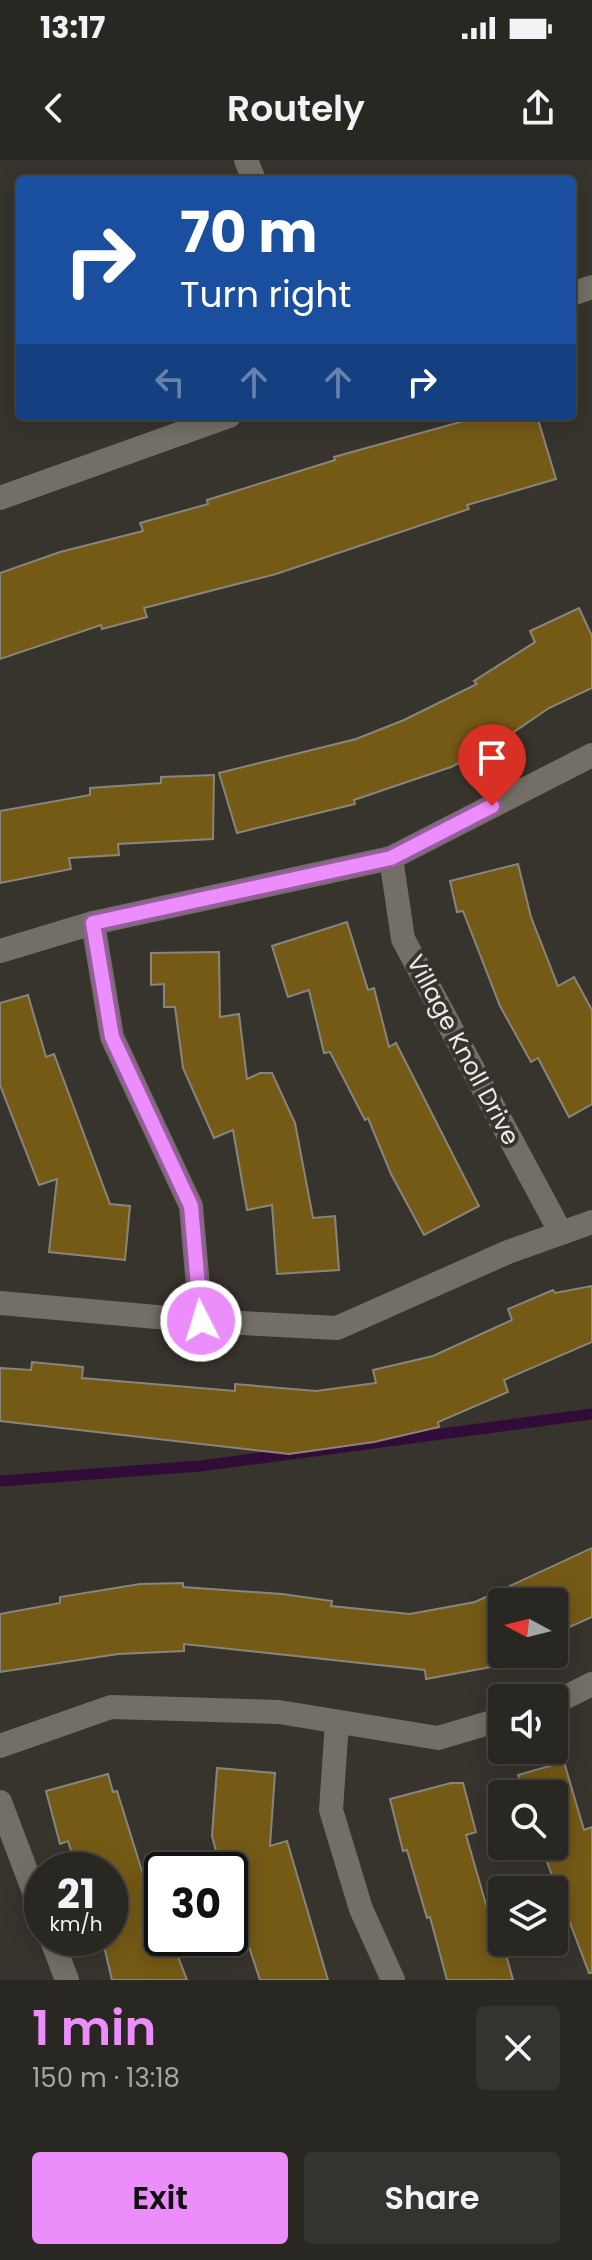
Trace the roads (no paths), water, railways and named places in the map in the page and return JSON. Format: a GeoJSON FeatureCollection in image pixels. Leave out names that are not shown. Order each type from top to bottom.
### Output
{"type":"FeatureCollection","features":[{"type":"Feature","properties":{"kind":"street"},"geometry":{"type":"LineString","coordinates":[[0,498],[218,420]]}},
{"type":"Feature","properties":{"kind":"street"},"geometry":{"type":"LineString","coordinates":[[0,951],[93,923],[391,858],[592,755]]}},
{"type":"Feature","properties":{"kind":"street","name":"Village Knoll Drive"},"geometry":{"type":"LineString","coordinates":[[391,858],[403,939],[561,1233]]}},
{"type":"Feature","properties":{"kind":"street"},"geometry":{"type":"LineString","coordinates":[[93,923],[112,1037],[191,1206],[201,1321]]}},
{"type":"Feature","properties":{"kind":"street"},"geometry":{"type":"LineString","coordinates":[[0,1303],[201,1321],[337,1328],[508,1252],[592,1222]]}},
{"type":"Feature","properties":{"kind":"street"},"geometry":{"type":"LineString","coordinates":[[568,1696],[592,1684]]}},
{"type":"Feature","properties":{"kind":"street"},"geometry":{"type":"LineString","coordinates":[[0,1746],[111,1707],[279,1712],[438,1738],[488,1723]]}},
{"type":"Feature","properties":{"kind":"street"},"geometry":{"type":"LineString","coordinates":[[337,1722],[331,1810],[361,1909],[393,1980]]}},
{"type":"Feature","properties":{"kind":"street"},"geometry":{"type":"LineString","coordinates":[[0,1802],[24,1865]]}},
{"type":"Feature","properties":{"kind":"street"},"geometry":{"type":"LineString","coordinates":[[58,1956],[67,1980]]}},
{"type":"Feature","properties":{"kind":"waterway"},"geometry":{"type":"LineString","coordinates":[[0,1481],[200,1466],[592,1414]]}}]}
